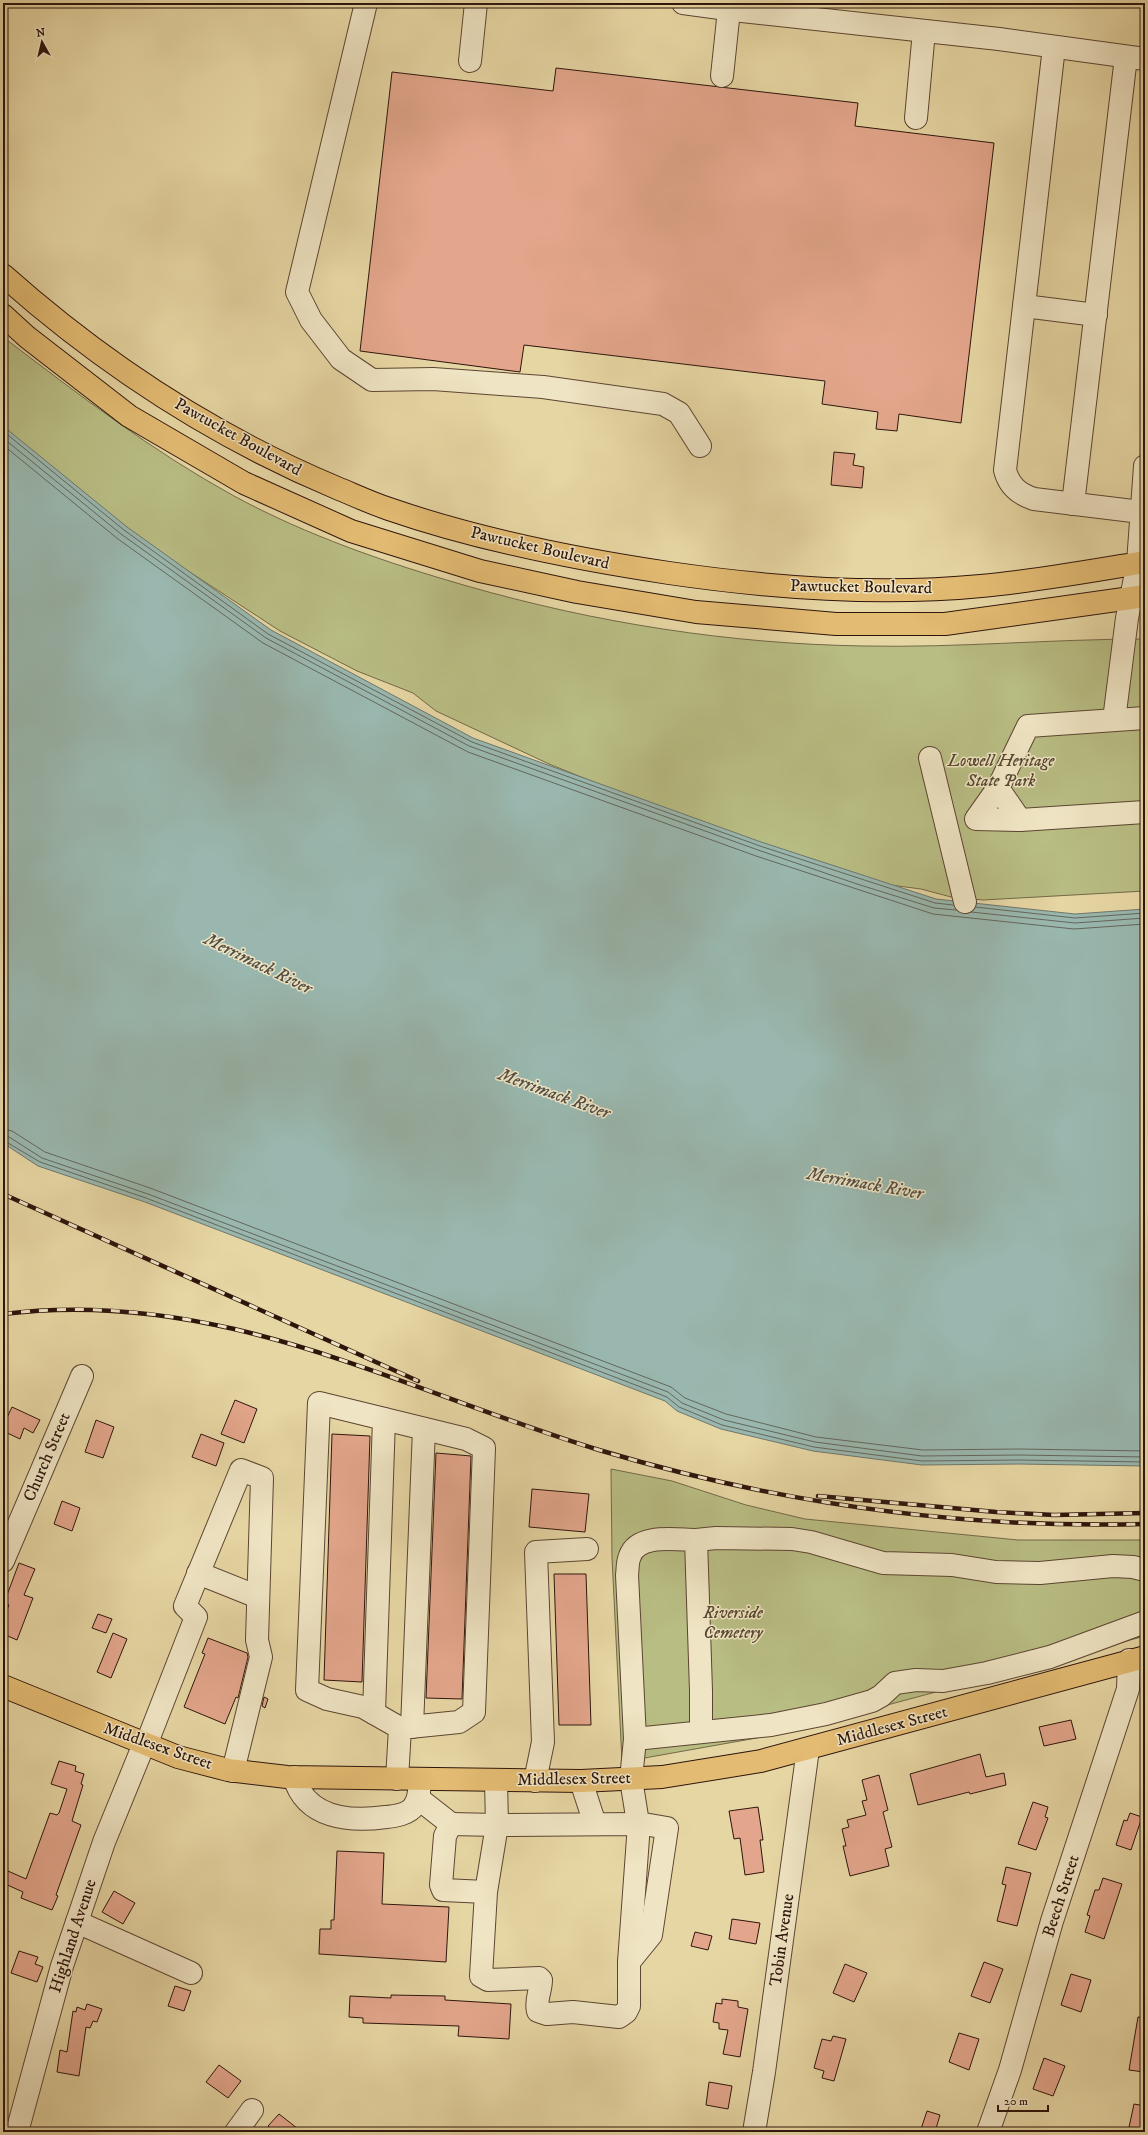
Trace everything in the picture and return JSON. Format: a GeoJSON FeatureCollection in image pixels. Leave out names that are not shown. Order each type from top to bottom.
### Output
{"type":"FeatureCollection","features":[{"type":"Feature","properties":{"kind":"main road","name":"Pawtucket Boulevard"},"geometry":{"type":"LineString","coordinates":[[3,275],[110,361],[202,421],[295,471],[388,509],[496,540],[592,562],[698,577],[796,588],[903,589],[981,586],[1141,562]]}},
{"type":"Feature","properties":{"kind":"main road","name":"Pawtucket Boulevard"},"geometry":{"type":"LineString","coordinates":[[3,315],[27,337],[128,416],[244,483],[352,531],[480,571],[577,592],[696,612],[836,624],[945,624],[1138,598]]}},
{"type":"Feature","properties":{"kind":"main road","name":"Middlesex Street"},"geometry":{"type":"LineString","coordinates":[[3,1686],[145,1745],[178,1757],[233,1771],[294,1777],[397,1779],[419,1789],[496,1780],[581,1781],[631,1779],[715,1770],[761,1762],[1137,1658]]}},
{"type":"Feature","properties":{"kind":"street"},"geometry":{"type":"LineString","coordinates":[[366,3],[297,292],[311,320],[328,343],[341,359],[372,380],[433,380],[543,388],[663,404],[679,413],[700,446]]}},
{"type":"Feature","properties":{"kind":"street"},"geometry":{"type":"LineString","coordinates":[[470,61],[476,3]]}},
{"type":"Feature","properties":{"kind":"street"},"geometry":{"type":"LineString","coordinates":[[683,3],[729,10],[924,31],[1135,58],[1096,315],[1073,504]]}},
{"type":"Feature","properties":{"kind":"street"},"geometry":{"type":"LineString","coordinates":[[722,76],[729,10]]}},
{"type":"Feature","properties":{"kind":"street"},"geometry":{"type":"LineString","coordinates":[[916,118],[924,31]]}},
{"type":"Feature","properties":{"kind":"street"},"geometry":{"type":"LineString","coordinates":[[1054,47],[1006,470],[1008,480],[1024,496],[1034,499],[1141,512]]}},
{"type":"Feature","properties":{"kind":"street"},"geometry":{"type":"LineString","coordinates":[[1024,306],[1096,315]]}},
{"type":"Feature","properties":{"kind":"street"},"geometry":{"type":"LineString","coordinates":[[1114,720],[1138,598],[1141,562],[1141,512],[1145,466]]}},
{"type":"Feature","properties":{"kind":"street"},"geometry":{"type":"LineString","coordinates":[[976,819],[998,788],[1028,726],[1145,718]]}},
{"type":"Feature","properties":{"kind":"street"},"geometry":{"type":"LineString","coordinates":[[930,758],[965,902]]}},
{"type":"Feature","properties":{"kind":"street"},"geometry":{"type":"LineString","coordinates":[[998,788],[1020,820]]}},
{"type":"Feature","properties":{"kind":"street"},"geometry":{"type":"LineString","coordinates":[[947,825],[976,819],[1020,820],[1145,812]]}},
{"type":"Feature","properties":{"kind":"street","name":"Church Street"},"geometry":{"type":"LineString","coordinates":[[3,1561],[82,1376]]}},
{"type":"Feature","properties":{"kind":"street"},"geometry":{"type":"LineString","coordinates":[[319,1404],[424,1429],[466,1438],[484,1448],[474,1712],[459,1722],[406,1727],[374,1714],[363,1707],[327,1699],[307,1690],[319,1404]]}},
{"type":"Feature","properties":{"kind":"street"},"geometry":{"type":"LineString","coordinates":[[374,1714],[384,1419]]}},
{"type":"Feature","properties":{"kind":"street"},"geometry":{"type":"LineString","coordinates":[[397,1779],[406,1727],[424,1429]]}},
{"type":"Feature","properties":{"kind":"street"},"geometry":{"type":"LineString","coordinates":[[233,1771],[262,1657],[257,1640],[262,1478],[241,1470],[198,1573],[258,1597]]}},
{"type":"Feature","properties":{"kind":"street"},"geometry":{"type":"LineString","coordinates":[[639,1824],[632,1795],[631,1779],[635,1739],[627,1575],[629,1557],[636,1547],[647,1541],[716,1538],[792,1539],[811,1542],[883,1563],[952,1565],[996,1572],[1040,1573],[1113,1566],[1133,1567],[1145,1570]]}},
{"type":"Feature","properties":{"kind":"street"},"geometry":{"type":"LineString","coordinates":[[696,1540],[701,1732]]}},
{"type":"Feature","properties":{"kind":"street"},"geometry":{"type":"LineString","coordinates":[[535,1781],[543,1742],[536,1552],[587,1549]]}},
{"type":"Feature","properties":{"kind":"street","name":"Highland Avenue"},"geometry":{"type":"LineString","coordinates":[[24,2129],[62,1966],[104,1842],[145,1745],[196,1617],[185,1606],[198,1573]]}},
{"type":"Feature","properties":{"kind":"street"},"geometry":{"type":"LineString","coordinates":[[635,1739],[788,1723],[872,1701],[881,1696],[895,1683],[909,1680],[943,1681],[988,1673],[1050,1657],[1145,1622]]}},
{"type":"Feature","properties":{"kind":"street","name":"Beech Street"},"geometry":{"type":"LineString","coordinates":[[988,2132],[1010,2070],[1052,1921],[1137,1658]]}},
{"type":"Feature","properties":{"kind":"street","name":"Tobin Avenue"},"geometry":{"type":"LineString","coordinates":[[754,2132],[764,2072],[808,1749]]}},
{"type":"Feature","properties":{"kind":"street"},"geometry":{"type":"LineString","coordinates":[[294,1777],[297,1789],[305,1800],[333,1815],[356,1820],[392,1816],[407,1812],[414,1808],[419,1789]]}},
{"type":"Feature","properties":{"kind":"street"},"geometry":{"type":"LineString","coordinates":[[419,1789],[451,1824],[497,1825],[639,1824],[667,1828],[651,1935],[629,1962],[629,2006],[626,2012],[619,2017],[573,2012],[547,2014],[538,2011],[536,2004],[541,1980],[538,1978],[488,1980],[481,1976],[486,1892],[497,1825],[496,1780]]}},
{"type":"Feature","properties":{"kind":"street"},"geometry":{"type":"LineString","coordinates":[[581,1781],[595,1824]]}},
{"type":"Feature","properties":{"kind":"street"},"geometry":{"type":"LineString","coordinates":[[451,1824],[445,1836],[441,1885],[443,1890],[486,1892]]}},
{"type":"Feature","properties":{"kind":"street"},"geometry":{"type":"LineString","coordinates":[[77,1922],[191,1973]]}},
{"type":"Feature","properties":{"kind":"street"},"geometry":{"type":"LineString","coordinates":[[236,2132],[252,2110]]}},
{"type":"Feature","properties":{"kind":"green space","name":"Lowell Heritage State Park"},"geometry":{"type":"Polygon","coordinates":[[[3,337],[145,441],[204,479],[234,496],[290,524],[378,558],[467,586],[516,599],[614,621],[714,636],[764,641],[864,646],[934,646],[1075,640],[1145,639],[1145,891],[983,900],[951,897],[921,889],[852,880],[549,764],[436,711],[413,693],[357,671],[280,631],[3,450],[3,337]]]}},
{"type":"Feature","properties":{"kind":"green space","name":"Riverside Cemetery"},"geometry":{"type":"Polygon","coordinates":[[[611,1469],[672,1481],[746,1505],[805,1519],[1018,1540],[1145,1540],[1145,1636],[779,1734],[622,1762],[612,1557],[611,1469]]]}},
{"type":"Feature","properties":{"kind":"water","name":"Merrimack River"},"geometry":{"type":"Polygon","coordinates":[[[3,426],[127,527],[271,630],[473,738],[761,842],[936,899],[1075,914],[1145,909],[1145,1466],[1019,1464],[922,1465],[813,1451],[721,1429],[677,1411],[665,1401],[145,1202],[38,1166],[3,1143],[3,426]]]}},
{"type":"Feature","properties":{"kind":"building"},"geometry":{"type":"Polygon","coordinates":[[[556,68],[858,103],[855,126],[994,143],[961,423],[899,414],[897,431],[876,429],[878,412],[822,404],[825,381],[524,345],[520,372],[360,351],[392,72],[553,91],[556,68]]]}},
{"type":"Feature","properties":{"kind":"building"},"geometry":{"type":"Polygon","coordinates":[[[834,452],[855,454],[853,465],[864,467],[862,488],[831,485],[834,452]]]}},
{"type":"Feature","properties":{"kind":"building"},"geometry":{"type":"Polygon","coordinates":[[[235,1400],[257,1409],[244,1443],[221,1434],[235,1400]]]}},
{"type":"Feature","properties":{"kind":"building"},"geometry":{"type":"Polygon","coordinates":[[[12,1407],[40,1420],[33,1433],[24,1428],[20,1439],[3,1431],[3,1426],[12,1407]]]}},
{"type":"Feature","properties":{"kind":"building"},"geometry":{"type":"Polygon","coordinates":[[[96,1420],[114,1427],[103,1458],[85,1452],[96,1420]]]}},
{"type":"Feature","properties":{"kind":"building"},"geometry":{"type":"Polygon","coordinates":[[[201,1434],[224,1443],[216,1466],[192,1457],[201,1434]]]}},
{"type":"Feature","properties":{"kind":"building"},"geometry":{"type":"Polygon","coordinates":[[[332,1434],[370,1436],[362,1682],[324,1680],[332,1434]]]}},
{"type":"Feature","properties":{"kind":"building"},"geometry":{"type":"Polygon","coordinates":[[[436,1453],[471,1456],[462,1699],[426,1698],[436,1453]]]}},
{"type":"Feature","properties":{"kind":"building"},"geometry":{"type":"Polygon","coordinates":[[[532,1489],[589,1494],[585,1532],[529,1527],[532,1489]]]}},
{"type":"Feature","properties":{"kind":"building"},"geometry":{"type":"Polygon","coordinates":[[[62,1501],[80,1508],[72,1531],[54,1524],[62,1501]]]}},
{"type":"Feature","properties":{"kind":"building"},"geometry":{"type":"Polygon","coordinates":[[[19,1563],[35,1569],[24,1595],[33,1598],[17,1640],[3,1634],[3,1619],[9,1605],[4,1603],[19,1563]]]}},
{"type":"Feature","properties":{"kind":"building"},"geometry":{"type":"Polygon","coordinates":[[[554,1574],[586,1574],[591,1725],[559,1725],[554,1574]]]}},
{"type":"Feature","properties":{"kind":"building"},"geometry":{"type":"Polygon","coordinates":[[[98,1614],[112,1619],[106,1633],[92,1628],[98,1614]]]}},
{"type":"Feature","properties":{"kind":"building"},"geometry":{"type":"Polygon","coordinates":[[[113,1633],[127,1639],[111,1678],[97,1672],[113,1633]]]}},
{"type":"Feature","properties":{"kind":"building"},"geometry":{"type":"Polygon","coordinates":[[[208,1638],[247,1653],[248,1657],[238,1698],[236,1697],[225,1724],[184,1707],[205,1654],[202,1653],[208,1638]]]}},
{"type":"Feature","properties":{"kind":"building"},"geometry":{"type":"Polygon","coordinates":[[[264,1697],[268,1699],[265,1708],[262,1706],[264,1697]]]}},
{"type":"Feature","properties":{"kind":"building"},"geometry":{"type":"Polygon","coordinates":[[[1071,1720],[1076,1739],[1044,1746],[1039,1727],[1071,1720]]]}},
{"type":"Feature","properties":{"kind":"building"},"geometry":{"type":"Polygon","coordinates":[[[980,1754],[986,1777],[1004,1773],[1006,1785],[970,1794],[969,1792],[918,1805],[910,1774],[980,1754]]]}},
{"type":"Feature","properties":{"kind":"building"},"geometry":{"type":"Polygon","coordinates":[[[59,1761],[76,1766],[75,1771],[84,1774],[81,1784],[83,1785],[72,1821],[81,1825],[52,1910],[21,1898],[23,1892],[3,1883],[8,1871],[26,1879],[50,1813],[57,1815],[59,1813],[67,1789],[51,1784],[59,1761]]]}},
{"type":"Feature","properties":{"kind":"building"},"geometry":{"type":"Polygon","coordinates":[[[879,1775],[888,1810],[883,1812],[892,1847],[885,1849],[889,1866],[850,1876],[843,1846],[846,1846],[842,1829],[849,1827],[847,1820],[866,1815],[862,1801],[867,1800],[862,1780],[879,1775]]]}},
{"type":"Feature","properties":{"kind":"building"},"geometry":{"type":"Polygon","coordinates":[[[1033,1802],[1048,1807],[1045,1817],[1048,1818],[1036,1850],[1018,1844],[1033,1802]]]}},
{"type":"Feature","properties":{"kind":"building"},"geometry":{"type":"Polygon","coordinates":[[[758,1807],[763,1840],[760,1840],[764,1872],[745,1875],[740,1838],[734,1839],[729,1811],[758,1807]]]}},
{"type":"Feature","properties":{"kind":"building"},"geometry":{"type":"Polygon","coordinates":[[[1130,1813],[1142,1817],[1131,1850],[1116,1845],[1124,1820],[1127,1821],[1130,1813]]]}},
{"type":"Feature","properties":{"kind":"building"},"geometry":{"type":"Polygon","coordinates":[[[337,1851],[384,1853],[382,1904],[449,1907],[446,1962],[319,1954],[320,1929],[331,1929],[331,1920],[334,1920],[337,1851]]]}},
{"type":"Feature","properties":{"kind":"building"},"geometry":{"type":"Polygon","coordinates":[[[1006,1867],[1031,1873],[1017,1926],[997,1921],[1006,1885],[1002,1884],[1006,1867]]]}},
{"type":"Feature","properties":{"kind":"building"},"geometry":{"type":"Polygon","coordinates":[[[1103,1878],[1122,1884],[1104,1939],[1085,1932],[1090,1916],[1087,1915],[1095,1890],[1099,1890],[1103,1878]]]}},
{"type":"Feature","properties":{"kind":"building"},"geometry":{"type":"Polygon","coordinates":[[[114,1891],[135,1903],[123,1924],[102,1912],[114,1891]]]}},
{"type":"Feature","properties":{"kind":"building"},"geometry":{"type":"Polygon","coordinates":[[[732,1919],[760,1923],[756,1944],[729,1939],[732,1919]]]}},
{"type":"Feature","properties":{"kind":"building"},"geometry":{"type":"Polygon","coordinates":[[[695,1932],[712,1936],[708,1950],[691,1946],[695,1932]]]}},
{"type":"Feature","properties":{"kind":"building"},"geometry":{"type":"Polygon","coordinates":[[[19,1951],[38,1957],[35,1964],[43,1967],[37,1982],[11,1973],[19,1951]]]}},
{"type":"Feature","properties":{"kind":"building"},"geometry":{"type":"Polygon","coordinates":[[[984,1962],[1003,1969],[990,2003],[971,1996],[984,1962]]]}},
{"type":"Feature","properties":{"kind":"building"},"geometry":{"type":"Polygon","coordinates":[[[845,1964],[867,1973],[854,2002],[833,1993],[845,1964]]]}},
{"type":"Feature","properties":{"kind":"building"},"geometry":{"type":"Polygon","coordinates":[[[1071,1974],[1091,1980],[1081,2012],[1061,2005],[1071,1974]]]}},
{"type":"Feature","properties":{"kind":"building"},"geometry":{"type":"Polygon","coordinates":[[[175,1986],[191,1991],[184,2011],[168,2006],[175,1986]]]}},
{"type":"Feature","properties":{"kind":"building"},"geometry":{"type":"Polygon","coordinates":[[[391,1995],[445,1996],[445,2000],[511,2004],[509,2039],[458,2036],[459,2026],[363,2023],[363,2018],[349,2017],[350,1996],[391,1998],[391,1995]]]}},
{"type":"Feature","properties":{"kind":"building"},"geometry":{"type":"Polygon","coordinates":[[[722,1999],[738,2001],[738,2007],[748,2009],[740,2057],[723,2054],[728,2030],[719,2029],[719,2023],[713,2022],[716,2003],[722,2004],[722,1999]]]}},
{"type":"Feature","properties":{"kind":"building"},"geometry":{"type":"Polygon","coordinates":[[[87,2004],[102,2009],[97,2022],[93,2021],[90,2028],[86,2027],[79,2076],[57,2072],[60,2050],[67,2052],[73,2011],[76,2012],[77,2007],[85,2010],[87,2004]]]}},
{"type":"Feature","properties":{"kind":"building"},"geometry":{"type":"Polygon","coordinates":[[[1138,2017],[1145,2018],[1144,2072],[1129,2070],[1138,2017]]]}},
{"type":"Feature","properties":{"kind":"building"},"geometry":{"type":"Polygon","coordinates":[[[959,2033],[979,2039],[969,2070],[949,2062],[959,2033]]]}},
{"type":"Feature","properties":{"kind":"building"},"geometry":{"type":"Polygon","coordinates":[[[833,2036],[846,2039],[834,2081],[822,2078],[824,2071],[814,2068],[822,2039],[831,2041],[833,2036]]]}},
{"type":"Feature","properties":{"kind":"building"},"geometry":{"type":"Polygon","coordinates":[[[1044,2058],[1065,2066],[1053,2096],[1033,2089],[1044,2058]]]}},
{"type":"Feature","properties":{"kind":"building"},"geometry":{"type":"Polygon","coordinates":[[[219,2065],[241,2081],[228,2098],[206,2082],[219,2065]]]}},
{"type":"Feature","properties":{"kind":"building"},"geometry":{"type":"Polygon","coordinates":[[[709,2082],[732,2086],[728,2109],[706,2105],[709,2082]]]}},
{"type":"Feature","properties":{"kind":"building"},"geometry":{"type":"Polygon","coordinates":[[[1134,2104],[1145,2106],[1145,2132],[1128,2132],[1134,2104]]]}},
{"type":"Feature","properties":{"kind":"building"},"geometry":{"type":"Polygon","coordinates":[[[927,2111],[940,2115],[935,2132],[921,2129],[927,2111]]]}},
{"type":"Feature","properties":{"kind":"building"},"geometry":{"type":"Polygon","coordinates":[[[279,2114],[302,2132],[276,2132],[268,2126],[279,2114]]]}},
{"type":"Feature","properties":{"kind":"railway"},"geometry":{"type":"LineString","coordinates":[[3,1194],[418,1381]]}},
{"type":"Feature","properties":{"kind":"railway"},"geometry":{"type":"LineString","coordinates":[[3,1314],[83,1310],[160,1315],[234,1329],[307,1349],[380,1373],[525,1426],[599,1450],[666,1469],[733,1485],[801,1498],[869,1509],[938,1517],[1007,1522],[1145,1524]]}},
{"type":"Feature","properties":{"kind":"railway"},"geometry":{"type":"LineString","coordinates":[[818,1496],[996,1512],[1054,1515],[1145,1513]]}}]}
